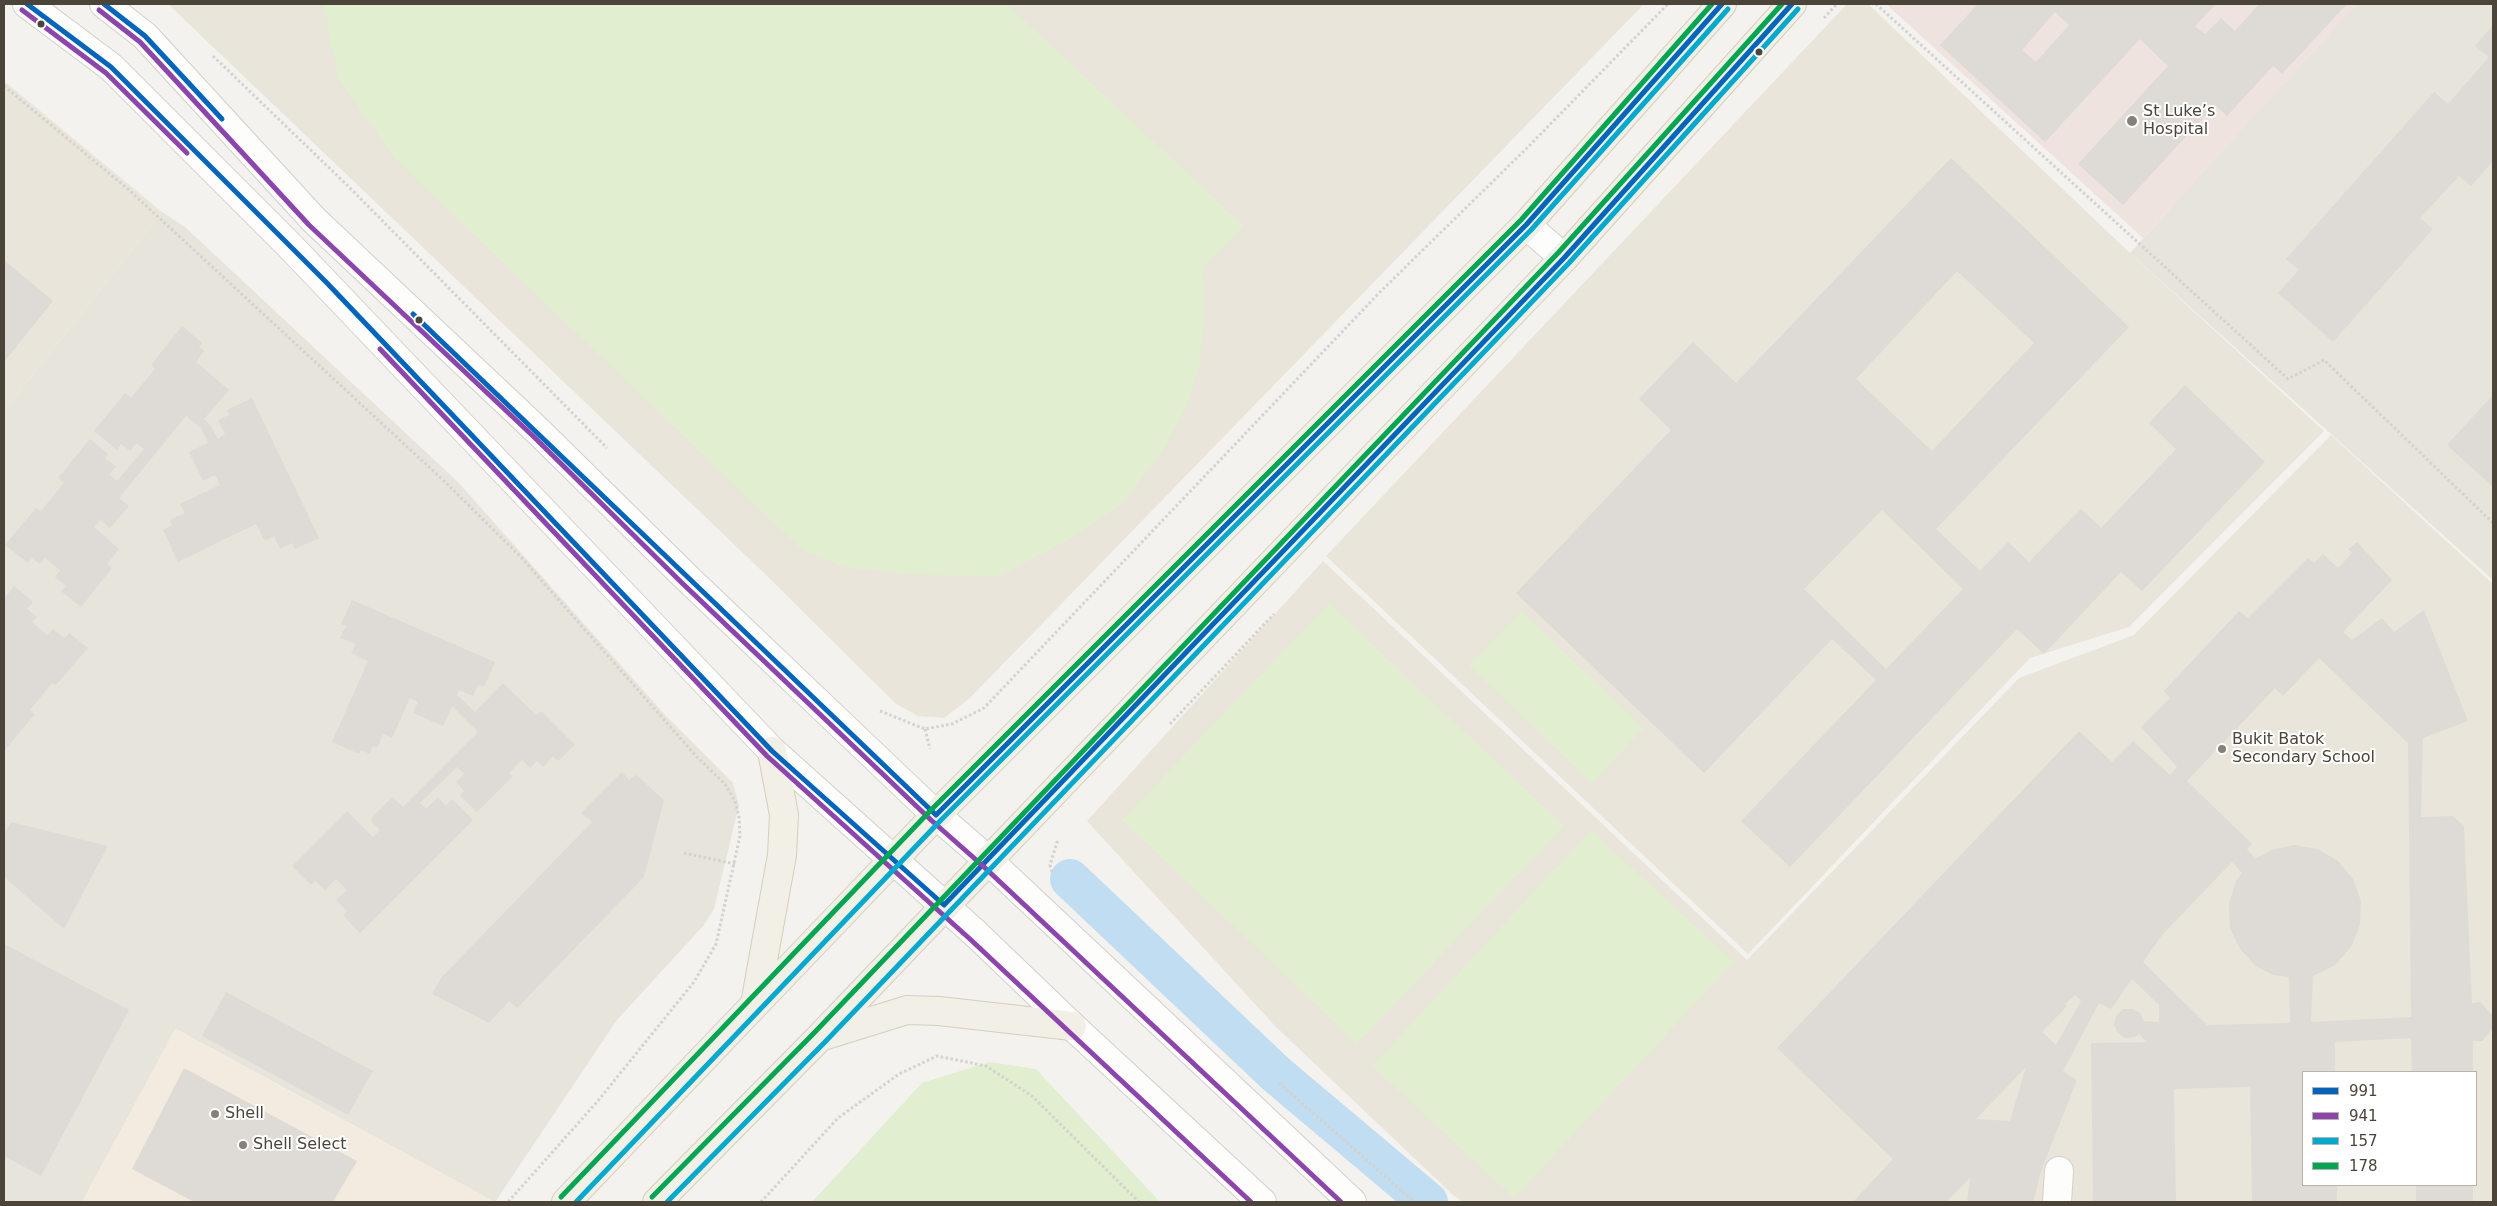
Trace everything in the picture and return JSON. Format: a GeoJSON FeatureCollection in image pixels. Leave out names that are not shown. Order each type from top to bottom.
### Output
{"type":"FeatureCollection","features":[{"type":"Feature","properties":{"kind":"main road"},"geometry":{"type":"LineString","coordinates":[[566,1202],[936,815],[1526,225],[1722,4]]}},
{"type":"Feature","properties":{"kind":"main road"},"geometry":{"type":"LineString","coordinates":[[656,1202],[819,1038],[1564,258],[1792,4]]}},
{"type":"Feature","properties":{"kind":"main road"},"geometry":{"type":"LineString","coordinates":[[755,1004],[782,855],[784,814],[772,751]]}},
{"type":"Feature","properties":{"kind":"main road"},"geometry":{"type":"LineString","coordinates":[[819,1038],[907,1010],[939,1011],[1072,1026]]}},
{"type":"Feature","properties":{"kind":"street"},"geometry":{"type":"LineString","coordinates":[[27,4],[111,67],[255,211],[445,406],[772,751],[944,905],[1262,1202]]}},
{"type":"Feature","properties":{"kind":"street"},"geometry":{"type":"LineString","coordinates":[[104,4],[145,36],[314,220],[538,432],[686,577],[936,815],[988,860],[1352,1202]]}},
{"type":"Feature","properties":{"kind":"street"},"geometry":{"type":"LineString","coordinates":[[1526,225],[1564,258]]}},
{"type":"Feature","properties":{"kind":"street"},"geometry":{"type":"LineString","coordinates":[[2057,1202],[2059,1171]]}},
{"type":"Feature","properties":{"kind":"path"},"geometry":{"type":"LineString","coordinates":[[874,707],[882,713],[926,729],[952,724],[984,708],[1380,292],[1525,150],[1668,4]]}},
{"type":"Feature","properties":{"kind":"path"},"geometry":{"type":"LineString","coordinates":[[1876,4],[2288,379],[2324,360],[2493,523]]}},
{"type":"Feature","properties":{"kind":"path"},"geometry":{"type":"LineString","coordinates":[[208,52],[348,186],[610,451]]}},
{"type":"Feature","properties":{"kind":"path"},"geometry":{"type":"LineString","coordinates":[[4,86],[129,190],[442,479],[520,556],[696,756],[725,784],[735,801],[739,817],[740,836],[716,944],[694,982],[597,1102],[508,1202]]}},
{"type":"Feature","properties":{"kind":"path"},"geometry":{"type":"LineString","coordinates":[[926,729],[930,749]]}},
{"type":"Feature","properties":{"kind":"path"},"geometry":{"type":"LineString","coordinates":[[684,854],[735,864]]}},
{"type":"Feature","properties":{"kind":"path"},"geometry":{"type":"LineString","coordinates":[[761,1202],[838,1118],[899,1074],[937,1056],[986,1066],[1032,1096],[1139,1202]]}},
{"type":"Feature","properties":{"kind":"shaded area"},"geometry":{"type":"Polygon","coordinates":[[[168,4],[1644,4],[970,698],[944,718],[918,716],[896,704],[764,573],[168,4]]]}},
{"type":"Feature","properties":{"kind":"shaded area"},"geometry":{"type":"Polygon","coordinates":[[[1847,4],[1868,4],[2130,253],[2324,431],[2129,627],[2030,658],[1748,954],[1326,556],[1847,4]]]}},
{"type":"Feature","properties":{"kind":"shaded area","name":"St Luke’s Hospital"},"geometry":{"type":"Polygon","coordinates":[[[1886,4],[2358,4],[2143,238],[1886,4]]]}},
{"type":"Feature","properties":{"kind":"shaded area"},"geometry":{"type":"Polygon","coordinates":[[[2354,4],[2493,4],[2493,580],[2130,253],[2354,4]]]}},
{"type":"Feature","properties":{"kind":"shaded area"},"geometry":{"type":"Polygon","coordinates":[[[4,81],[162,212],[4,411],[4,81]]]}},
{"type":"Feature","properties":{"kind":"shaded area"},"geometry":{"type":"Polygon","coordinates":[[[162,212],[185,227],[458,482],[667,717],[733,783],[739,805],[714,909],[704,925],[617,1020],[495,1202],[176,1029],[82,1202],[4,1202],[4,411],[162,212]]]}},
{"type":"Feature","properties":{"kind":"shaded area","name":"Bukit Batok Secondary School"},"geometry":{"type":"Polygon","coordinates":[[[2331,435],[2493,584],[2493,1202],[1463,1202],[1453,1195],[1275,1026],[1087,821],[1323,561],[1747,960],[2019,678],[2134,635],[2331,435]]]}},
{"type":"Feature","properties":{"kind":"shaded area"},"geometry":{"type":"Polygon","coordinates":[[[175,1029],[495,1202],[82,1202],[175,1029]]]}},
{"type":"Feature","properties":{"kind":"green space"},"geometry":{"type":"Polygon","coordinates":[[[322,4],[1007,4],[1244,226],[1203,268],[1205,310],[1201,360],[1186,407],[1163,450],[1124,502],[1069,540],[999,576],[920,575],[846,568],[802,550],[395,159],[339,79],[322,4]]]}},
{"type":"Feature","properties":{"kind":"green space"},"geometry":{"type":"Polygon","coordinates":[[[1329,603],[1564,826],[1357,1044],[1122,820],[1329,603]]]}},
{"type":"Feature","properties":{"kind":"green space"},"geometry":{"type":"Polygon","coordinates":[[[1521,611],[1644,728],[1592,783],[1469,666],[1521,611]]]}},
{"type":"Feature","properties":{"kind":"green space"},"geometry":{"type":"Polygon","coordinates":[[[1591,830],[1734,962],[1514,1198],[1372,1066],[1591,830]]]}},
{"type":"Feature","properties":{"kind":"green space"},"geometry":{"type":"Polygon","coordinates":[[[989,1062],[1036,1069],[1160,1202],[812,1202],[922,1083],[989,1062]]]}},
{"type":"Feature","properties":{"kind":"building","name":"St Luke’s Hospital"},"geometry":{"type":"Polygon","coordinates":[[[1978,4],[2216,4],[2195,26],[2205,34],[2221,18],[2235,31],[2259,4],[2347,4],[2282,74],[2273,66],[2227,116],[2215,105],[2123,205],[2078,164],[2168,66],[2140,39],[2045,142],[1940,45],[1978,4]],[[2055,12],[2022,50],[2036,62],[2069,25],[2055,12]]]}},
{"type":"Feature","properties":{"kind":"building"},"geometry":{"type":"Polygon","coordinates":[[[2493,25],[2493,161],[2471,186],[2459,176],[2420,218],[2433,229],[2333,342],[2278,293],[2299,270],[2286,259],[2434,92],[2448,104],[2489,57],[2475,46],[2493,25]]]}},
{"type":"Feature","properties":{"kind":"building"},"geometry":{"type":"Polygon","coordinates":[[[1951,158],[2129,327],[1936,529],[1980,571],[2008,542],[2029,562],[2081,509],[2101,528],[2176,449],[2149,423],[2185,385],[2265,462],[2142,591],[2121,572],[2044,654],[2017,629],[1790,867],[1741,821],[1876,680],[1832,639],[1704,773],[1516,593],[1671,430],[1639,399],[1693,342],[1736,383],[1951,158]],[[1957,271],[1856,379],[1932,451],[2034,343],[1957,271]],[[1882,510],[1804,589],[1886,669],[1963,589],[1882,510]]]}},
{"type":"Feature","properties":{"kind":"building"},"geometry":{"type":"Polygon","coordinates":[[[4,260],[53,301],[4,362],[4,260]]]}},
{"type":"Feature","properties":{"kind":"building"},"geometry":{"type":"Polygon","coordinates":[[[182,326],[202,343],[199,347],[204,351],[196,362],[229,390],[204,419],[211,426],[218,439],[225,434],[218,420],[229,415],[227,410],[252,398],[319,538],[295,549],[292,543],[280,549],[274,536],[265,541],[256,524],[178,562],[163,530],[172,525],[170,520],[185,513],[180,504],[220,485],[215,475],[203,481],[189,452],[208,443],[201,428],[186,416],[119,498],[129,506],[110,528],[100,520],[94,527],[119,549],[107,564],[112,568],[81,607],[61,591],[66,586],[55,577],[60,570],[45,558],[40,564],[32,558],[28,563],[5,545],[36,508],[41,511],[64,483],[58,478],[90,439],[108,454],[105,458],[116,467],[109,474],[117,481],[144,449],[136,443],[130,451],[121,444],[117,450],[94,431],[125,393],[131,398],[155,369],[151,365],[182,326]]]}},
{"type":"Feature","properties":{"kind":"building"},"geometry":{"type":"Polygon","coordinates":[[[2493,395],[2493,487],[2447,445],[2493,395]]]}},
{"type":"Feature","properties":{"kind":"building"},"geometry":{"type":"Polygon","coordinates":[[[2357,542],[2392,580],[2343,632],[2352,640],[2382,618],[2394,632],[2424,610],[2468,721],[2423,738],[2421,817],[2453,816],[2464,826],[2472,1003],[2480,1002],[2493,1016],[2493,1028],[2482,1041],[2473,1041],[2473,1071],[2412,1071],[2411,1038],[2335,1042],[2335,1071],[2302,1071],[2302,1186],[2337,1186],[2337,1202],[2252,1202],[2250,1087],[2174,1089],[2176,1202],[2093,1202],[2091,1043],[2147,1042],[2139,1034],[2135,1037],[2125,1038],[2118,1033],[2114,1025],[2116,1016],[2123,1009],[2133,1009],[2140,1013],[2144,1021],[2159,1022],[2159,1005],[2132,979],[2111,1009],[2099,1003],[2063,1071],[2077,1080],[2041,1171],[2033,1202],[1967,1202],[1970,1178],[1946,1202],[1853,1202],[1893,1159],[1777,1048],[2079,731],[2112,762],[2133,741],[2170,775],[2177,767],[2141,727],[2170,698],[2164,691],[2239,611],[2248,618],[2308,558],[2314,563],[2323,554],[2338,568],[2352,553],[2348,549],[2357,542]],[[2319,658],[2283,696],[2275,688],[2187,781],[2252,844],[2247,849],[2255,859],[2271,850],[2294,845],[2318,849],[2338,861],[2353,879],[2361,901],[2360,925],[2351,947],[2335,965],[2313,976],[2311,1022],[2411,1017],[2408,743],[2319,658]],[[2232,862],[2162,935],[2143,962],[2207,1025],[2290,1023],[2289,977],[2273,975],[2256,966],[2240,949],[2230,928],[2229,904],[2236,881],[2242,873],[2232,862]],[[2075,995],[2042,1032],[2056,1045],[2081,1001],[2075,995]],[[2026,1067],[1976,1119],[2010,1121],[2026,1067]]]}},
{"type":"Feature","properties":{"kind":"building"},"geometry":{"type":"Polygon","coordinates":[[[14,586],[33,602],[27,609],[37,617],[32,622],[47,635],[53,629],[65,638],[69,633],[88,648],[56,685],[52,683],[30,710],[35,714],[4,751],[4,599],[14,586]]]}},
{"type":"Feature","properties":{"kind":"building"},"geometry":{"type":"Polygon","coordinates":[[[352,600],[495,662],[484,687],[478,685],[473,696],[459,690],[457,695],[475,712],[503,683],[536,715],[541,711],[575,745],[558,761],[553,756],[543,767],[537,761],[530,768],[522,760],[509,773],[512,777],[477,812],[460,796],[464,791],[456,782],[464,774],[457,767],[420,803],[426,809],[438,797],[446,806],[452,799],[473,820],[360,933],[343,915],[347,911],[336,900],[347,890],[336,879],[325,890],[315,881],[311,885],[292,866],[347,811],[373,837],[380,830],[370,820],[392,797],[403,807],[478,732],[452,706],[443,726],[413,713],[418,702],[410,698],[392,738],[383,734],[377,748],[373,746],[370,754],[361,750],[359,754],[332,742],[368,661],[351,653],[356,644],[340,638],[346,626],[341,624],[352,600]]]}},
{"type":"Feature","properties":{"kind":"building"},"geometry":{"type":"Polygon","coordinates":[[[622,772],[629,780],[636,775],[664,800],[644,877],[517,1008],[509,1001],[489,1023],[432,994],[441,978],[592,822],[581,813],[622,772]]]}},
{"type":"Feature","properties":{"kind":"building"},"geometry":{"type":"Polygon","coordinates":[[[11,822],[108,846],[64,929],[4,877],[4,834],[11,822]]]}},
{"type":"Feature","properties":{"kind":"building"},"geometry":{"type":"Polygon","coordinates":[[[4,944],[129,1010],[41,1176],[4,1156],[4,944]]]}},
{"type":"Feature","properties":{"kind":"building"},"geometry":{"type":"Polygon","coordinates":[[[226,992],[373,1071],[348,1115],[202,1036],[226,992]]]}},
{"type":"Feature","properties":{"kind":"building","name":"Shell"},"geometry":{"type":"Polygon","coordinates":[[[184,1068],[357,1161],[333,1202],[194,1202],[132,1169],[184,1068]]]}},
{"type":"Feature","properties":{"kind":"building"},"geometry":{"type":"Polygon","coordinates":[[[2416,1186],[2473,1186],[2473,1202],[2416,1202],[2416,1186]]]}},
{"type":"Feature","properties":{"kind":"waterway"},"geometry":{"type":"LineString","coordinates":[[1070,879],[1276,1074],[1428,1202]]}},
{"type":"Feature","properties":{"kind":"transit line","name":"991"},"geometry":{"type":"LineString","coordinates":[[27,4],[111,67],[327,283],[772,751],[944,905],[1564,258],[1792,4]]}},
{"type":"Feature","properties":{"kind":"transit line","name":"991"},"geometry":{"type":"LineString","coordinates":[[104,4],[145,36],[222,119]]}},
{"type":"Feature","properties":{"kind":"transit line","name":"178"},"geometry":{"type":"LineString","coordinates":[[561,1197],[931,810],[1521,220],[1712,4]]}},
{"type":"Feature","properties":{"kind":"transit line","name":"991"},"geometry":{"type":"LineString","coordinates":[[413,314],[936,815],[1526,225],[1722,4]]}},
{"type":"Feature","properties":{"kind":"transit line","name":"178"},"geometry":{"type":"LineString","coordinates":[[652,1197],[814,1033],[1558,253],[1782,4]]}},
{"type":"Feature","properties":{"kind":"transit line","name":"157"},"geometry":{"type":"LineString","coordinates":[[576,1202],[941,820],[1531,230],[1728,9]]}},
{"type":"Feature","properties":{"kind":"transit line","name":"157"},"geometry":{"type":"LineString","coordinates":[[667,1202],[824,1043],[1569,263],[1798,9]]}},
{"type":"Feature","properties":{"kind":"transit line","name":"941"},"geometry":{"type":"LineString","coordinates":[[22,10],[106,73],[187,153]]}},
{"type":"Feature","properties":{"kind":"transit line","name":"941"},"geometry":{"type":"LineString","coordinates":[[99,10],[140,42],[309,225],[534,437],[681,582],[931,820],[983,866],[1341,1202]]}},
{"type":"Feature","properties":{"kind":"transit line","name":"941"},"geometry":{"type":"LineString","coordinates":[[380,349],[767,756],[971,940],[1251,1202]]}},
{"type":"Feature","properties":{"kind":"place","name":"St Luke’s Hospital"},"geometry":{"type":"Point","coordinates":[2132,121]}},
{"type":"Feature","properties":{"kind":"place","name":"Bukit Batok Secondary School"},"geometry":{"type":"Point","coordinates":[2222,749]}},
{"type":"Feature","properties":{"kind":"place","name":"Shell"},"geometry":{"type":"Point","coordinates":[215,1114]}},
{"type":"Feature","properties":{"kind":"place","name":"Shell Select"},"geometry":{"type":"Point","coordinates":[243,1145]}}]}
